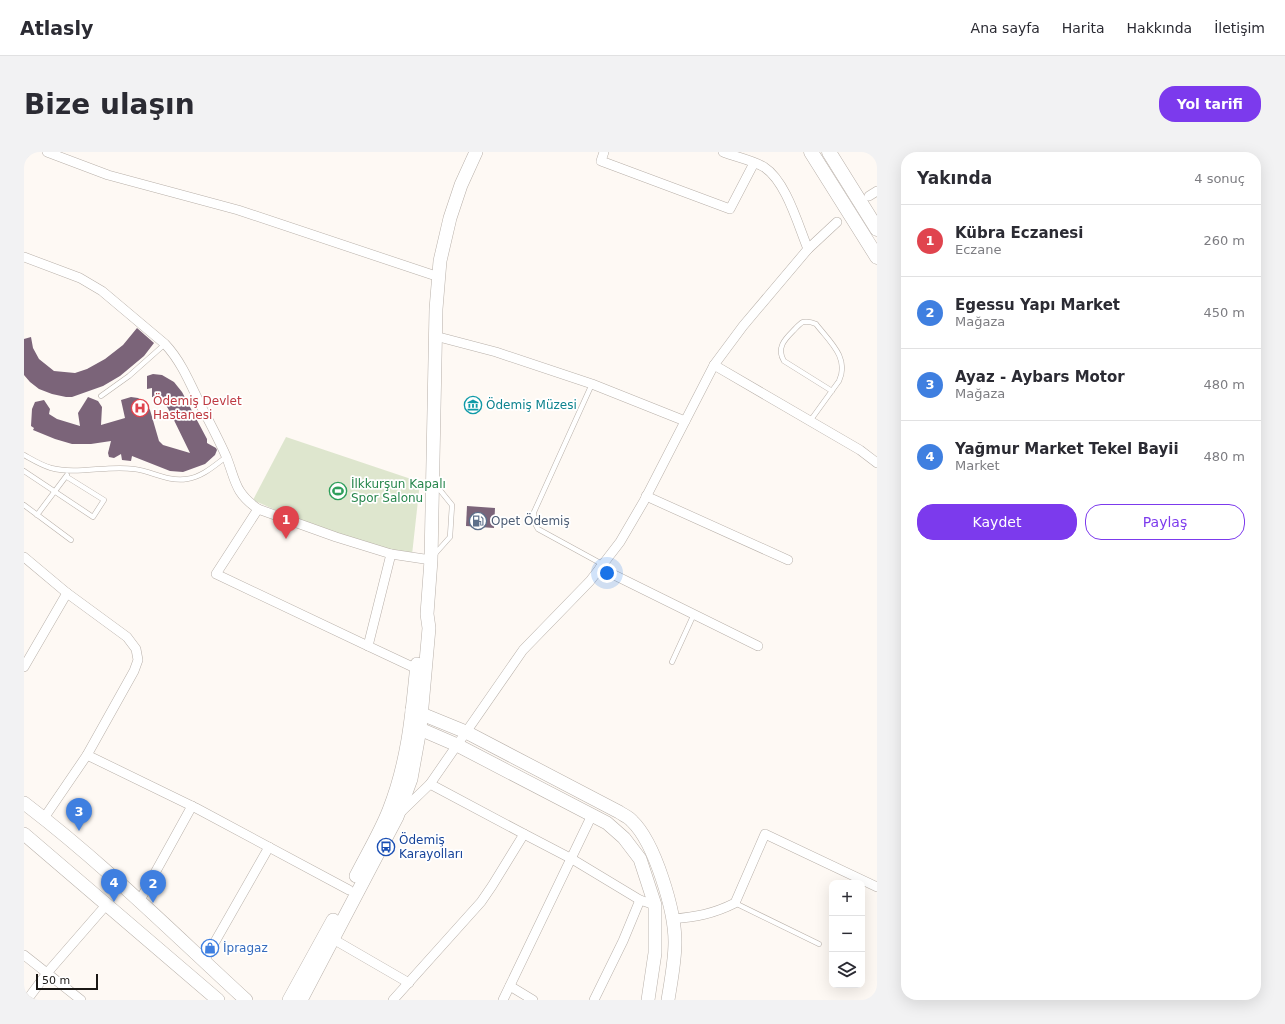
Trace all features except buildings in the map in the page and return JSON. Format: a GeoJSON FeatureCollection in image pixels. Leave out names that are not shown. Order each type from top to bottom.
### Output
{"type":"FeatureCollection","features":[{"type":"Feature","properties":{"kind":"main road"},"geometry":{"type":"LineString","coordinates":[[417,712],[429,628],[427,614],[430,560],[436,336],[440,261],[450,218],[461,185],[476,152]]}},
{"type":"Feature","properties":{"kind":"main road"},"geometry":{"type":"LineString","coordinates":[[811,152],[877,257]]}},
{"type":"Feature","properties":{"kind":"main road"},"geometry":{"type":"LineString","coordinates":[[829,152],[877,229]]}},
{"type":"Feature","properties":{"kind":"main road"},"geometry":{"type":"LineString","coordinates":[[301,1000],[397,817],[411,779],[417,712],[417,669],[421,630],[427,614]]}},
{"type":"Feature","properties":{"kind":"main road"},"geometry":{"type":"LineString","coordinates":[[417,712],[466,732],[620,812],[632,821],[645,838],[661,874],[672,919],[675,942],[668,1000]]}},
{"type":"Feature","properties":{"kind":"main road"},"geometry":{"type":"LineString","coordinates":[[416,727],[457,745],[607,823],[624,838],[640,859],[655,905],[655,953],[648,1000]]}},
{"type":"Feature","properties":{"kind":"main road"},"geometry":{"type":"LineString","coordinates":[[289,1000],[349,890],[389,811],[416,727]]}},
{"type":"Feature","properties":{"kind":"main road"},"geometry":{"type":"LineString","coordinates":[[24,803],[44,818],[140,900],[246,1000]]}},
{"type":"Feature","properties":{"kind":"main road"},"geometry":{"type":"LineString","coordinates":[[24,834],[106,904],[210,998]]}},
{"type":"Feature","properties":{"kind":"street"},"geometry":{"type":"LineString","coordinates":[[47,152],[108,175],[238,210],[439,277]]}},
{"type":"Feature","properties":{"kind":"street"},"geometry":{"type":"LineString","coordinates":[[604,152],[601,161],[730,210],[754,163]]}},
{"type":"Feature","properties":{"kind":"street"},"geometry":{"type":"LineString","coordinates":[[723,152],[754,163],[773,174],[780,182],[808,249]]}},
{"type":"Feature","properties":{"kind":"street"},"geometry":{"type":"LineString","coordinates":[[397,817],[430,784],[522,650],[590,581],[620,542],[646,496],[714,365],[743,326],[808,249],[837,222]]}},
{"type":"Feature","properties":{"kind":"street"},"geometry":{"type":"LineString","coordinates":[[24,257],[80,278],[102,291],[165,344],[181,365],[226,457],[236,486],[248,502],[258,509],[336,537],[391,554],[430,560]]}},
{"type":"Feature","properties":{"kind":"street"},"geometry":{"type":"LineString","coordinates":[[436,336],[496,352],[592,384],[685,421]]}},
{"type":"Feature","properties":{"kind":"street"},"geometry":{"type":"LineString","coordinates":[[714,365],[860,450],[877,463]]}},
{"type":"Feature","properties":{"kind":"street"},"geometry":{"type":"LineString","coordinates":[[646,496],[788,560]]}},
{"type":"Feature","properties":{"kind":"street"},"geometry":{"type":"LineString","coordinates":[[258,509],[216,574],[417,669]]}},
{"type":"Feature","properties":{"kind":"street"},"geometry":{"type":"LineString","coordinates":[[368,646],[391,554]]}},
{"type":"Feature","properties":{"kind":"street"},"geometry":{"type":"LineString","coordinates":[[24,557],[67,593],[127,637],[136,649],[138,660],[134,671],[87,755],[44,818]]}},
{"type":"Feature","properties":{"kind":"street"},"geometry":{"type":"LineString","coordinates":[[601,566],[758,646]]}},
{"type":"Feature","properties":{"kind":"street"},"geometry":{"type":"LineString","coordinates":[[24,667],[67,593]]}},
{"type":"Feature","properties":{"kind":"street"},"geometry":{"type":"LineString","coordinates":[[87,755],[192,806],[349,890]]}},
{"type":"Feature","properties":{"kind":"street"},"geometry":{"type":"LineString","coordinates":[[430,784],[572,858],[640,900],[655,905]]}},
{"type":"Feature","properties":{"kind":"street"},"geometry":{"type":"LineString","coordinates":[[140,900],[192,806]]}},
{"type":"Feature","properties":{"kind":"street"},"geometry":{"type":"LineString","coordinates":[[503,1000],[592,815]]}},
{"type":"Feature","properties":{"kind":"street"},"geometry":{"type":"LineString","coordinates":[[393,1000],[481,902],[524,834]]}},
{"type":"Feature","properties":{"kind":"street"},"geometry":{"type":"LineString","coordinates":[[672,919],[705,915],[719,911],[735,903],[765,834],[877,887]]}},
{"type":"Feature","properties":{"kind":"street"},"geometry":{"type":"LineString","coordinates":[[204,961],[269,847]]}},
{"type":"Feature","properties":{"kind":"street"},"geometry":{"type":"LineString","coordinates":[[594,1000],[640,900]]}},
{"type":"Feature","properties":{"kind":"street"},"geometry":{"type":"LineString","coordinates":[[27,1000],[106,904]]}},
{"type":"Feature","properties":{"kind":"street"},"geometry":{"type":"LineString","coordinates":[[333,939],[409,983]]}},
{"type":"Feature","properties":{"kind":"street"},"geometry":{"type":"LineString","coordinates":[[24,955],[81,1000]]}},
{"type":"Feature","properties":{"kind":"street"},"geometry":{"type":"LineString","coordinates":[[510,986],[533,1000]]}},
{"type":"Feature","properties":{"kind":"lane"},"geometry":{"type":"LineString","coordinates":[[810,421],[832,391],[839,381],[843,364],[840,354],[816,324],[804,322],[784,340],[780,348],[781,355],[784,361],[832,391]]}},
{"type":"Feature","properties":{"kind":"lane"},"geometry":{"type":"LineString","coordinates":[[101,396],[129,376],[165,344]]}},
{"type":"Feature","properties":{"kind":"lane"},"geometry":{"type":"LineString","coordinates":[[592,384],[533,517],[538,529],[601,566]]}},
{"type":"Feature","properties":{"kind":"lane"},"geometry":{"type":"LineString","coordinates":[[24,454],[44,466],[69,471],[128,468],[142,470],[168,479],[181,480],[202,475],[226,457]]}},
{"type":"Feature","properties":{"kind":"lane"},"geometry":{"type":"LineString","coordinates":[[24,471],[93,517],[104,500],[67,477]]}},
{"type":"Feature","properties":{"kind":"lane"},"geometry":{"type":"LineString","coordinates":[[37,515],[67,477],[69,471]]}},
{"type":"Feature","properties":{"kind":"lane"},"geometry":{"type":"LineString","coordinates":[[430,560],[450,537],[452,504],[432,480]]}},
{"type":"Feature","properties":{"kind":"lane"},"geometry":{"type":"LineString","coordinates":[[24,505],[71,540]]}},
{"type":"Feature","properties":{"kind":"lane"},"geometry":{"type":"LineString","coordinates":[[672,662],[694,614]]}},
{"type":"Feature","properties":{"kind":"lane"},"geometry":{"type":"LineString","coordinates":[[735,903],[819,944]]}},
{"type":"Feature","properties":{"kind":"green space","name":"İlkkurşun Kapalı Spor Salonu"},"geometry":{"type":"Polygon","coordinates":[[[286,437],[420,482],[412,555],[327,533],[253,500],[286,437]]]}},
{"type":"Feature","properties":{"kind":"place","name":"Ödemiş Müzesi"},"geometry":{"type":"Point","coordinates":[473,405]}},
{"type":"Feature","properties":{"kind":"place","name":"Ödemiş Devlet Hastanesi"},"geometry":{"type":"Point","coordinates":[140,408]}},
{"type":"Feature","properties":{"kind":"place","name":"İlkkurşun Kapalı Spor Salonu"},"geometry":{"type":"Point","coordinates":[338,491]}},
{"type":"Feature","properties":{"kind":"place","name":"Opet Ödemiş"},"geometry":{"type":"Point","coordinates":[478,521]}},
{"type":"Feature","properties":{"kind":"place","name":"Kübra Eczanesi"},"geometry":{"type":"Point","coordinates":[286,539]}},
{"type":"Feature","properties":{"kind":"place","name":"Ayaz - Aybars Motor"},"geometry":{"type":"Point","coordinates":[79,831]}},
{"type":"Feature","properties":{"kind":"place","name":"Ödemiş Karayolları"},"geometry":{"type":"Point","coordinates":[386,847]}},
{"type":"Feature","properties":{"kind":"place","name":"Yağmur Market Tekel Bayii"},"geometry":{"type":"Point","coordinates":[114,902]}},
{"type":"Feature","properties":{"kind":"place","name":"Egessu Yapı Market"},"geometry":{"type":"Point","coordinates":[153,903]}},
{"type":"Feature","properties":{"kind":"place","name":"İpragaz"},"geometry":{"type":"Point","coordinates":[210,948]}}]}
